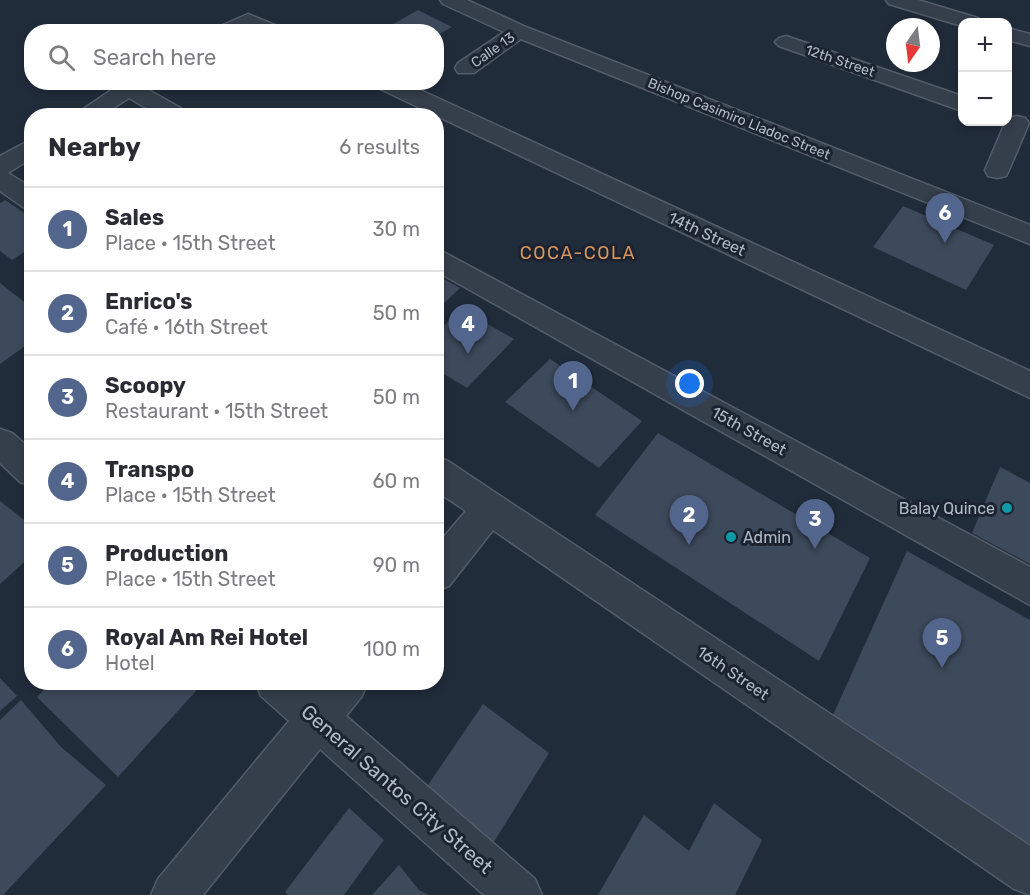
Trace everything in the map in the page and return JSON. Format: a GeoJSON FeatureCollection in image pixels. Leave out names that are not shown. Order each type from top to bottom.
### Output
{"type":"FeatureCollection","features":[{"type":"Feature","properties":{"kind":"street","name":"Bishop Casimiro Lladoc Street"},"geometry":{"type":"LineString","coordinates":[[450,0],[519,32],[1030,235]]}},
{"type":"Feature","properties":{"kind":"street"},"geometry":{"type":"LineString","coordinates":[[896,0],[958,18]]}},
{"type":"Feature","properties":{"kind":"street"},"geometry":{"type":"LineString","coordinates":[[236,24],[248,20],[257,24]]}},
{"type":"Feature","properties":{"kind":"street","name":"Calle 13"},"geometry":{"type":"LineString","coordinates":[[466,68],[519,32]]}},
{"type":"Feature","properties":{"kind":"street"},"geometry":{"type":"LineString","coordinates":[[1012,35],[1030,40]]}},
{"type":"Feature","properties":{"kind":"street","name":"12th Street"},"geometry":{"type":"LineString","coordinates":[[786,42],[958,102]]}},
{"type":"Feature","properties":{"kind":"street"},"geometry":{"type":"LineString","coordinates":[[97,108],[126,90]]}},
{"type":"Feature","properties":{"kind":"street"},"geometry":{"type":"LineString","coordinates":[[141,90],[167,108]]}},
{"type":"Feature","properties":{"kind":"street","name":"14th Street"},"geometry":{"type":"LineString","coordinates":[[401,90],[439,108]]}},
{"type":"Feature","properties":{"kind":"street","name":"14th Street"},"geometry":{"type":"LineString","coordinates":[[444,110],[1030,385]]}},
{"type":"Feature","properties":{"kind":"street"},"geometry":{"type":"LineString","coordinates":[[997,170],[1018,123]]}},
{"type":"Feature","properties":{"kind":"street"},"geometry":{"type":"LineString","coordinates":[[0,166],[24,152]]}},
{"type":"Feature","properties":{"kind":"street"},"geometry":{"type":"LineString","coordinates":[[0,180],[24,196]]}},
{"type":"Feature","properties":{"kind":"street","name":"15th Street"},"geometry":{"type":"LineString","coordinates":[[444,262],[1030,586]]}},
{"type":"Feature","properties":{"kind":"street"},"geometry":{"type":"LineString","coordinates":[[0,443],[24,464]]}},
{"type":"Feature","properties":{"kind":"street","name":"16th Street"},"geometry":{"type":"LineString","coordinates":[[444,477],[1030,873]]}},
{"type":"Feature","properties":{"kind":"street"},"geometry":{"type":"LineString","coordinates":[[444,564],[490,508]]}},
{"type":"Feature","properties":{"kind":"street","name":"General Santos City Street"},"geometry":{"type":"LineString","coordinates":[[284,690],[519,895]]}},
{"type":"Feature","properties":{"kind":"street"},"geometry":{"type":"LineString","coordinates":[[174,895],[342,690]]}},
{"type":"Feature","properties":{"kind":"building"},"geometry":{"type":"Polygon","coordinates":[[[418,10],[452,27],[444,32],[444,24],[393,24],[418,10]]]}},
{"type":"Feature","properties":{"kind":"building"},"geometry":{"type":"Polygon","coordinates":[[[5,200],[24,213],[24,252],[12,260],[0,251],[0,203],[5,200]]]}},
{"type":"Feature","properties":{"kind":"building"},"geometry":{"type":"Polygon","coordinates":[[[903,206],[994,245],[966,290],[873,247],[903,206]]]}},
{"type":"Feature","properties":{"kind":"building"},"geometry":{"type":"Polygon","coordinates":[[[444,279],[460,288],[444,303],[444,279]]]}},
{"type":"Feature","properties":{"kind":"building"},"geometry":{"type":"Polygon","coordinates":[[[0,283],[24,302],[24,347],[0,364],[0,283]]]}},
{"type":"Feature","properties":{"kind":"building"},"geometry":{"type":"Polygon","coordinates":[[[461,309],[514,339],[467,388],[444,374],[444,325],[461,309]]]}},
{"type":"Feature","properties":{"kind":"building"},"geometry":{"type":"Polygon","coordinates":[[[550,359],[642,421],[599,468],[505,402],[550,359]]]}},
{"type":"Feature","properties":{"kind":"building","name":"Admin"},"geometry":{"type":"Polygon","coordinates":[[[658,433],[870,558],[819,661],[595,515],[658,433]]]}},
{"type":"Feature","properties":{"kind":"building","name":"Balay Quince"},"geometry":{"type":"Polygon","coordinates":[[[1000,467],[1030,483],[1030,564],[972,533],[1000,467]]]}},
{"type":"Feature","properties":{"kind":"building"},"geometry":{"type":"Polygon","coordinates":[[[0,501],[24,520],[24,562],[0,584],[0,501]]]}},
{"type":"Feature","properties":{"kind":"building"},"geometry":{"type":"Polygon","coordinates":[[[907,551],[1030,620],[1030,845],[833,715],[907,551]]]}},
{"type":"Feature","properties":{"kind":"building"},"geometry":{"type":"Polygon","coordinates":[[[0,678],[17,696],[0,711],[0,678]]]}},
{"type":"Feature","properties":{"kind":"building"},"geometry":{"type":"Polygon","coordinates":[[[44,690],[196,691],[118,777],[37,697],[44,690]]]}},
{"type":"Feature","properties":{"kind":"building"},"geometry":{"type":"Polygon","coordinates":[[[21,700],[61,747],[106,785],[3,895],[0,895],[0,720],[21,700]]]}},
{"type":"Feature","properties":{"kind":"building"},"geometry":{"type":"Polygon","coordinates":[[[483,704],[549,753],[487,853],[420,797],[483,704]]]}},
{"type":"Feature","properties":{"kind":"building"},"geometry":{"type":"Polygon","coordinates":[[[714,803],[762,840],[735,895],[598,895],[644,815],[689,851],[714,803]]]}},
{"type":"Feature","properties":{"kind":"building"},"geometry":{"type":"Polygon","coordinates":[[[349,808],[384,840],[344,895],[288,895],[285,892],[349,808]]]}},
{"type":"Feature","properties":{"kind":"building"},"geometry":{"type":"Polygon","coordinates":[[[399,865],[419,890],[429,895],[372,895],[399,865]]]}},
{"type":"Feature","properties":{"kind":"place","name":"Royal Am Rei Hotel"},"geometry":{"type":"Point","coordinates":[945,243]}},
{"type":"Feature","properties":{"kind":"place","name":"Transpo"},"geometry":{"type":"Point","coordinates":[468,354]}},
{"type":"Feature","properties":{"kind":"place","name":"Sales"},"geometry":{"type":"Point","coordinates":[573,411]}},
{"type":"Feature","properties":{"kind":"place","name":"Balay Quince"},"geometry":{"type":"Point","coordinates":[1007,508]}},
{"type":"Feature","properties":{"kind":"place","name":"Admin"},"geometry":{"type":"Point","coordinates":[731,537]}},
{"type":"Feature","properties":{"kind":"place","name":"Enrico's"},"geometry":{"type":"Point","coordinates":[689,545]}},
{"type":"Feature","properties":{"kind":"place","name":"Scoopy"},"geometry":{"type":"Point","coordinates":[815,549]}},
{"type":"Feature","properties":{"kind":"place","name":"Production"},"geometry":{"type":"Point","coordinates":[942,668]}},
{"type":"Feature","properties":{"kind":"district","name":"COCA-COLA"},"geometry":{"type":"Point","coordinates":[578,253]}}]}
